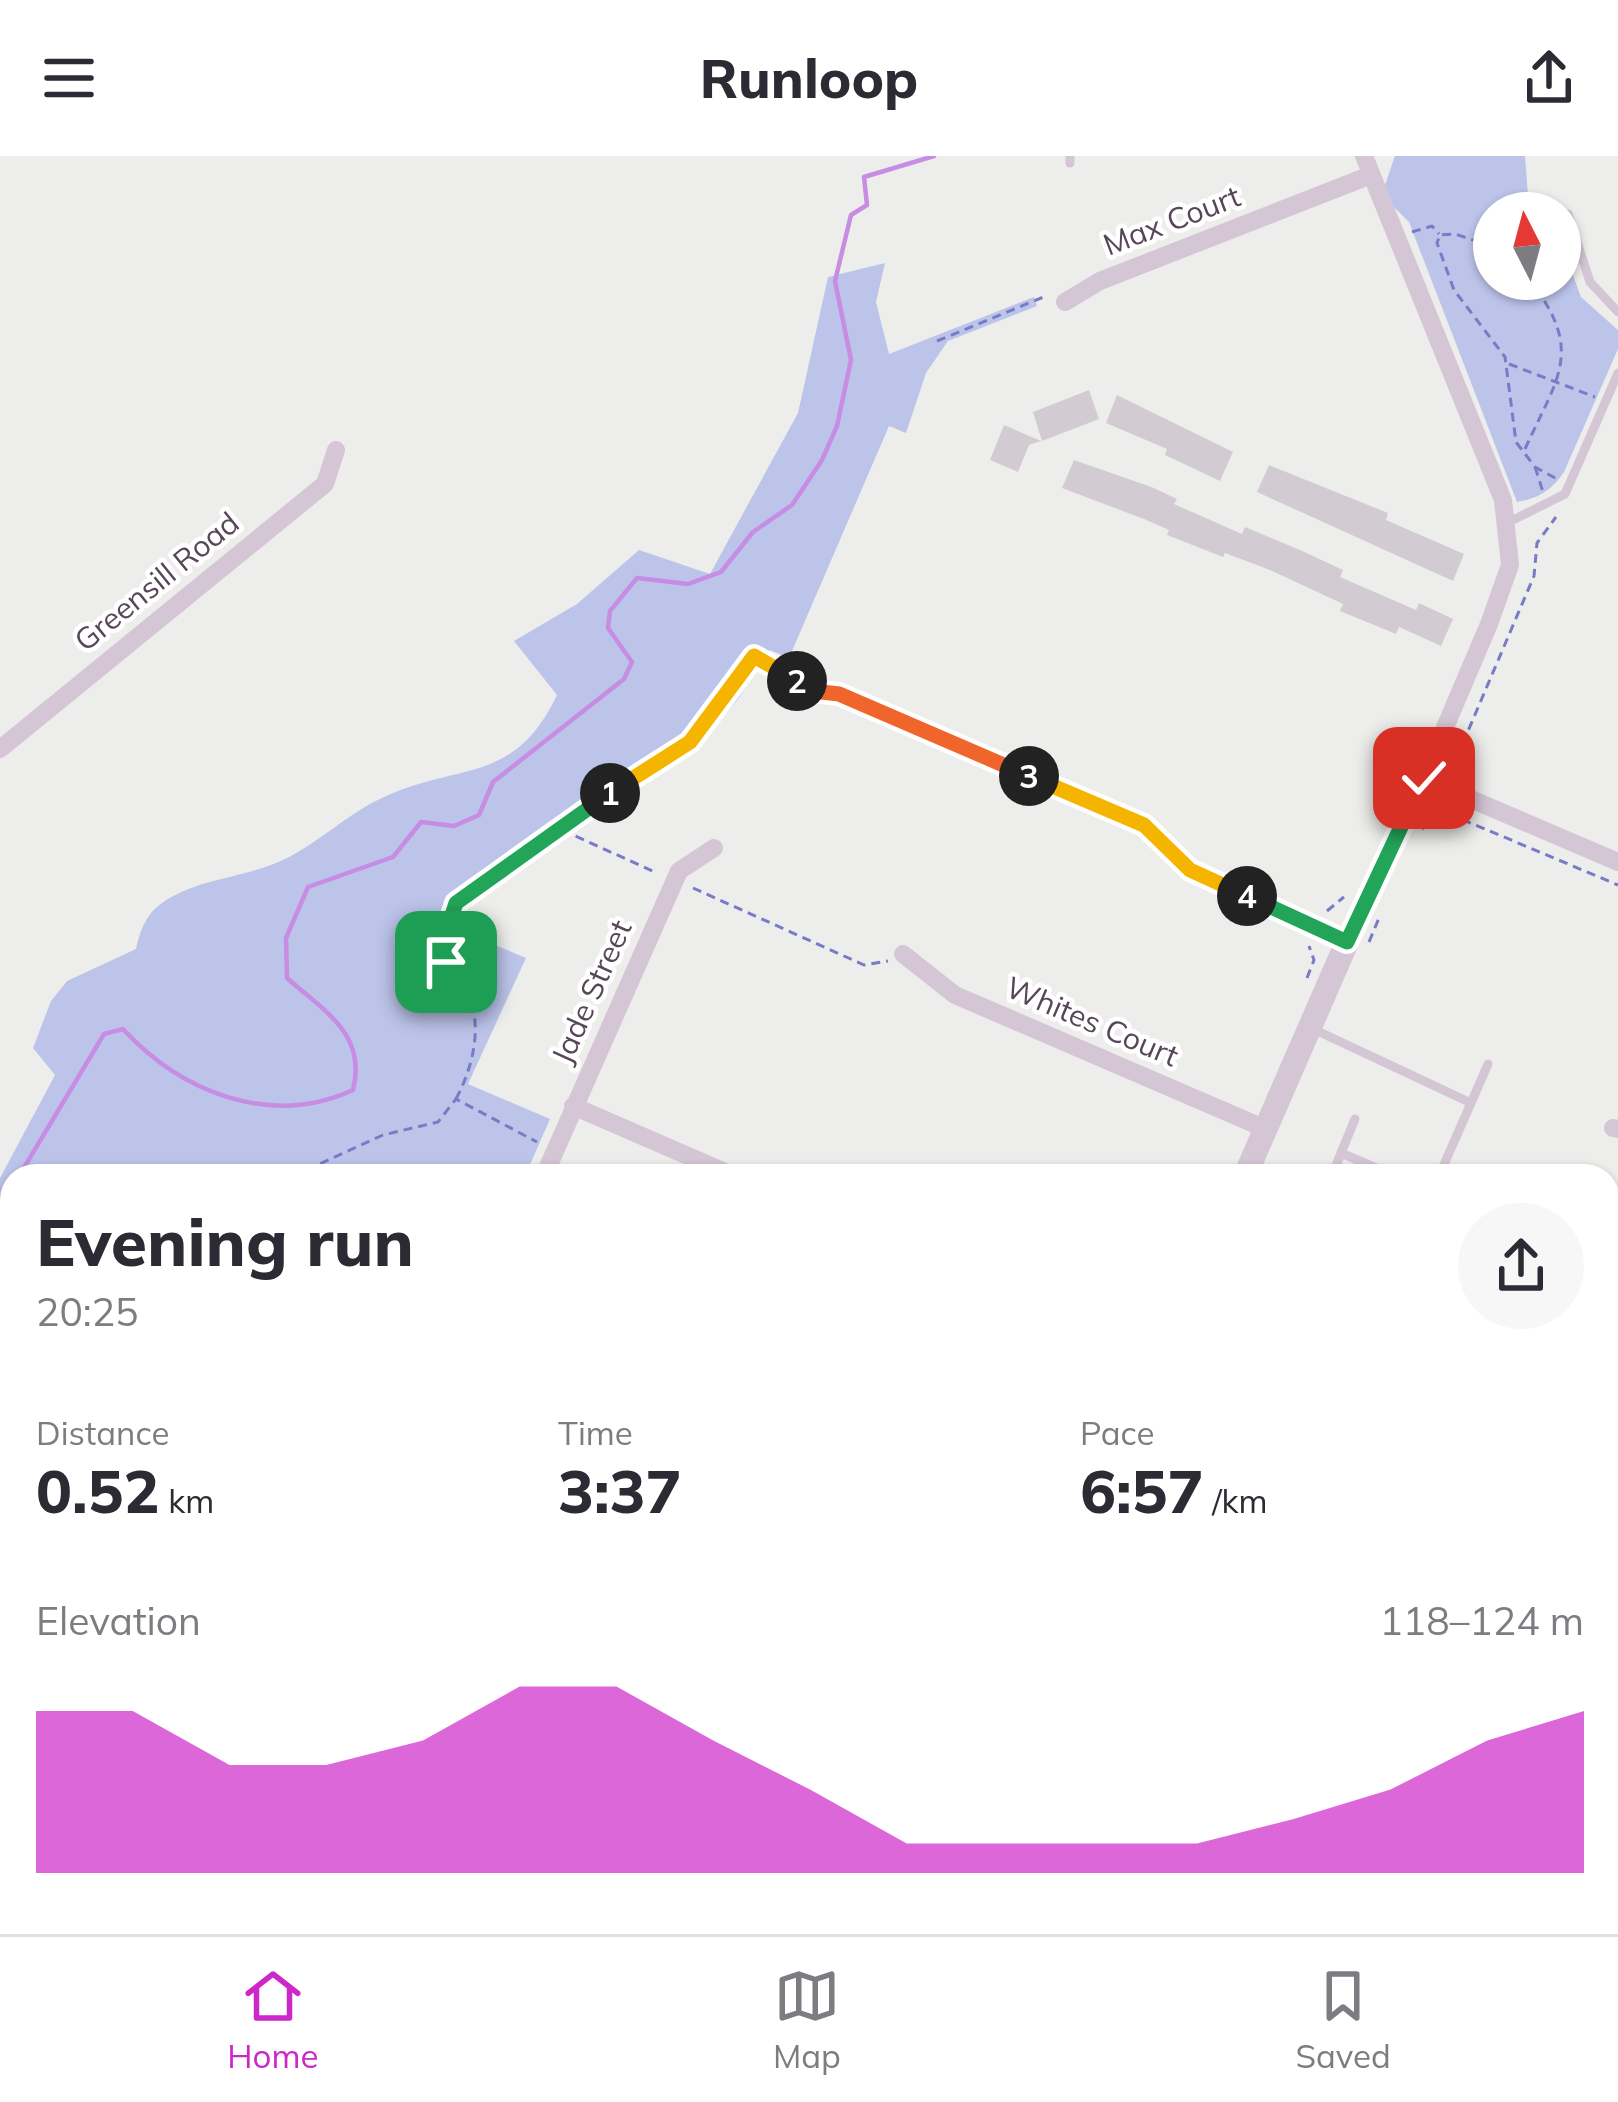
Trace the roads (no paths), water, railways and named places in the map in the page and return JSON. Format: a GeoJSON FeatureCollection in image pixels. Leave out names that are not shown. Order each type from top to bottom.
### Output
{"type":"FeatureCollection","features":[{"type":"Feature","properties":{"kind":"street","name":"Max Court"},"geometry":{"type":"LineString","coordinates":[[1065,302],[1100,281],[1367,165]]}},
{"type":"Feature","properties":{"kind":"street"},"geometry":{"type":"LineString","coordinates":[[1250,1164],[1311,1028],[1355,948],[1510,565],[1509,522],[1367,165]]}},
{"type":"Feature","properties":{"kind":"street","name":"Greensill Road"},"geometry":{"type":"LineString","coordinates":[[0,749],[325,484],[336,450]]}},
{"type":"Feature","properties":{"kind":"street"},"geometry":{"type":"LineString","coordinates":[[813,691],[839,694],[1144,825],[1190,870],[1355,948]]}},
{"type":"Feature","properties":{"kind":"street"},"geometry":{"type":"LineString","coordinates":[[1424,778],[1618,862]]}},
{"type":"Feature","properties":{"kind":"street","name":"Jade Street"},"geometry":{"type":"LineString","coordinates":[[549,1164],[679,871],[714,848]]}},
{"type":"Feature","properties":{"kind":"street","name":"Whites Court"},"geometry":{"type":"LineString","coordinates":[[903,954],[955,995],[1266,1129]]}},
{"type":"Feature","properties":{"kind":"street"},"geometry":{"type":"LineString","coordinates":[[573,1106],[706,1164]]}},
{"type":"Feature","properties":{"kind":"lane"},"geometry":{"type":"LineString","coordinates":[[1581,254],[1590,282],[1618,312]]}},
{"type":"Feature","properties":{"kind":"lane"},"geometry":{"type":"LineString","coordinates":[[1509,522],[1550,504],[1570,485],[1618,373]]}},
{"type":"Feature","properties":{"kind":"lane"},"geometry":{"type":"LineString","coordinates":[[1311,1028],[1471,1102]]}},
{"type":"Feature","properties":{"kind":"lane"},"geometry":{"type":"LineString","coordinates":[[1444,1164],[1488,1064]]}},
{"type":"Feature","properties":{"kind":"lane"},"geometry":{"type":"LineString","coordinates":[[1337,1164],[1355,1119]]}},
{"type":"Feature","properties":{"kind":"lane"},"geometry":{"type":"LineString","coordinates":[[1341,1153],[1367,1164]]}},
{"type":"Feature","properties":{"kind":"waterway"},"geometry":{"type":"LineString","coordinates":[[26,1164],[104,1034],[123,1029],[172,1070],[229,1097],[290,1105],[353,1090],[356,1071],[348,1039],[287,978],[286,938],[308,887],[393,857],[421,822],[454,826],[479,815],[493,782],[624,679],[632,662],[608,628],[610,611],[637,578],[688,584],[721,572],[753,532],[792,505],[822,460],[837,426],[851,360],[835,281],[851,215],[867,205],[864,177],[934,156]]}}]}
